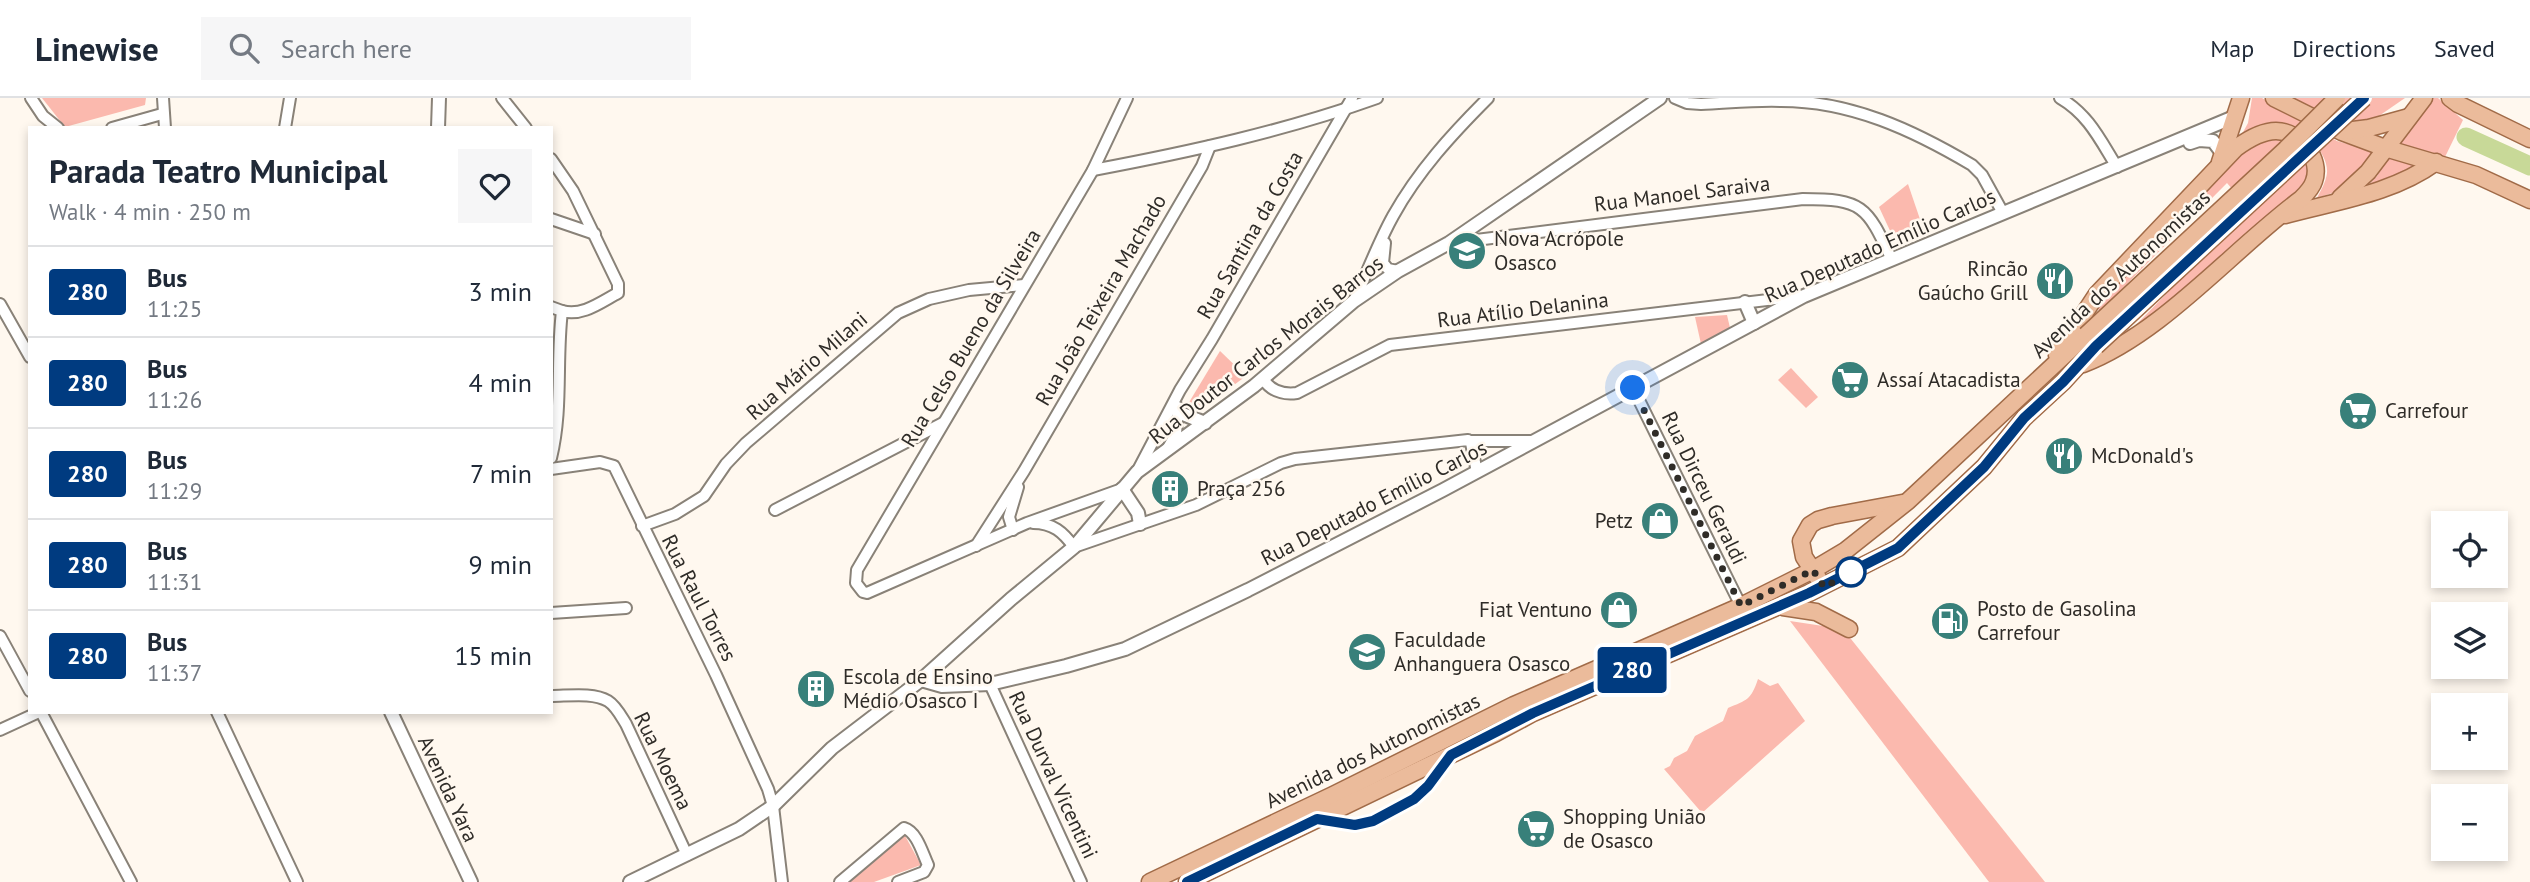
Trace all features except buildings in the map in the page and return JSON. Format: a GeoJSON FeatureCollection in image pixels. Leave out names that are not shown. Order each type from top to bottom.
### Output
{"type":"FeatureCollection","features":[{"type":"Feature","properties":{"kind":"main road"},"geometry":{"type":"LineString","coordinates":[[2221,159],[2241,98]]}},
{"type":"Feature","properties":{"kind":"main road"},"geometry":{"type":"LineString","coordinates":[[2274,98],[2342,132],[2476,175],[2530,200]]}},
{"type":"Feature","properties":{"kind":"main road","name":"Avenida dos Autonomistas"},"geometry":{"type":"LineString","coordinates":[[1150,882],[1514,705],[1741,606],[1845,551],[1908,501],[2049,370],[2091,340],[2337,98]]}},
{"type":"Feature","properties":{"kind":"main road"},"geometry":{"type":"LineString","coordinates":[[2091,340],[2364,98]]}},
{"type":"Feature","properties":{"kind":"main road"},"geometry":{"type":"LineString","coordinates":[[2335,202],[2357,184],[2424,98]]}},
{"type":"Feature","properties":{"kind":"main road"},"geometry":{"type":"LineString","coordinates":[[2456,100],[2530,139]]}},
{"type":"Feature","properties":{"kind":"main road"},"geometry":{"type":"LineString","coordinates":[[2342,132],[2409,117]]}},
{"type":"Feature","properties":{"kind":"main road"},"geometry":{"type":"LineString","coordinates":[[2049,370],[2065,339],[2097,293],[2221,159],[2236,148],[2267,133],[2277,131],[2301,140],[2312,156],[2316,169],[2315,180],[2301,199],[2143,331],[2099,358],[2080,365]]}},
{"type":"Feature","properties":{"kind":"main road"},"geometry":{"type":"LineString","coordinates":[[2278,216],[2382,190],[2417,176],[2436,162]]}},
{"type":"Feature","properties":{"kind":"main road","name":"Avenida dos Autonomistas"},"geometry":{"type":"LineString","coordinates":[[1186,882],[1533,713],[1824,587],[1898,548],[1984,467],[2024,418],[2080,365],[2091,340]]}},
{"type":"Feature","properties":{"kind":"main road"},"geometry":{"type":"LineString","coordinates":[[1824,587],[1804,557],[1801,541],[1810,525],[1832,516],[1908,501]]}},
{"type":"Feature","properties":{"kind":"main road"},"geometry":{"type":"LineString","coordinates":[[1780,606],[1816,612],[1849,629]]}},
{"type":"Feature","properties":{"kind":"street"},"geometry":{"type":"LineString","coordinates":[[31,98],[43,116],[56,126]]}},
{"type":"Feature","properties":{"kind":"street"},"geometry":{"type":"LineString","coordinates":[[163,98],[165,126]]}},
{"type":"Feature","properties":{"kind":"street"},"geometry":{"type":"LineString","coordinates":[[285,126],[290,98]]}},
{"type":"Feature","properties":{"kind":"street"},"geometry":{"type":"LineString","coordinates":[[438,126],[439,98]]}},
{"type":"Feature","properties":{"kind":"street"},"geometry":{"type":"LineString","coordinates":[[502,98],[524,126]]}},
{"type":"Feature","properties":{"kind":"street","name":"Rua Celso Bueno da Silveira"},"geometry":{"type":"LineString","coordinates":[[976,547],[867,593],[856,583],[858,570],[1093,170],[1127,98]]}},
{"type":"Feature","properties":{"kind":"street","name":"Rua Santina da Costa"},"geometry":{"type":"LineString","coordinates":[[1137,472],[1180,390],[1352,98]]}},
{"type":"Feature","properties":{"kind":"street"},"geometry":{"type":"LineString","coordinates":[[1093,170],[1210,146],[1377,98]]}},
{"type":"Feature","properties":{"kind":"street"},"geometry":{"type":"LineString","coordinates":[[1354,301],[1393,217],[1440,148],[1489,98]]}},
{"type":"Feature","properties":{"kind":"street"},"geometry":{"type":"LineString","coordinates":[[1629,118],[1641,98]]}},
{"type":"Feature","properties":{"kind":"street","name":"Rua Doutor Carlos Morais Barros"},"geometry":{"type":"LineString","coordinates":[[921,680],[1074,547],[1137,472],[1263,379],[1354,301],[1398,271],[1449,243],[1660,98]]}},
{"type":"Feature","properties":{"kind":"street"},"geometry":{"type":"LineString","coordinates":[[1675,98],[1687,103],[1701,104],[1783,100],[1843,108],[1880,117],[1972,164],[1982,175],[2003,213]]}},
{"type":"Feature","properties":{"kind":"street"},"geometry":{"type":"LineString","coordinates":[[2060,98],[2086,119],[2117,167]]}},
{"type":"Feature","properties":{"kind":"street"},"geometry":{"type":"LineString","coordinates":[[119,126],[162,114]]}},
{"type":"Feature","properties":{"kind":"street","name":"Rua Deputado Emílio Carlos"},"geometry":{"type":"LineString","coordinates":[[921,680],[942,686],[990,684],[1125,649],[1248,590],[1477,472],[1804,296],[2234,117]]}},
{"type":"Feature","properties":{"kind":"street","name":"Rua Deputado Emílio Carlos"},"geometry":{"type":"LineString","coordinates":[[2152,152],[2199,140],[2213,141],[2221,159]]}},
{"type":"Feature","properties":{"kind":"street","name":"Rua João Teixeira Machado"},"geometry":{"type":"LineString","coordinates":[[976,547],[1024,471],[1202,166],[1210,146]]}},
{"type":"Feature","properties":{"kind":"street"},"geometry":{"type":"LineString","coordinates":[[553,162],[573,191],[618,284],[618,293],[581,312],[571,314],[557,309],[560,404],[553,446]]}},
{"type":"Feature","properties":{"kind":"street","name":"Rua Manoel Saraiva"},"geometry":{"type":"LineString","coordinates":[[1449,243],[1803,199],[1834,199],[1860,207],[1877,228],[1891,258]]}},
{"type":"Feature","properties":{"kind":"street"},"geometry":{"type":"LineString","coordinates":[[1393,217],[1383,248],[1383,263],[1388,269],[1398,271]]}},
{"type":"Feature","properties":{"kind":"street"},"geometry":{"type":"LineString","coordinates":[[553,220],[595,234]]}},
{"type":"Feature","properties":{"kind":"street","name":"Rua Mário Milani"},"geometry":{"type":"LineString","coordinates":[[642,526],[675,514],[704,496],[726,464],[746,443],[898,313],[937,297],[969,290],[1024,285]]}},
{"type":"Feature","properties":{"kind":"street","name":"Rua Atílio Delanina"},"geometry":{"type":"LineString","coordinates":[[1263,379],[1269,388],[1289,394],[1297,393],[1390,345],[1804,296]]}},
{"type":"Feature","properties":{"kind":"street"},"geometry":{"type":"LineString","coordinates":[[1745,302],[1754,323]]}},
{"type":"Feature","properties":{"kind":"street"},"geometry":{"type":"LineString","coordinates":[[0,304],[28,354]]}},
{"type":"Feature","properties":{"kind":"street","name":"Rua Dirceu Geraldi"},"geometry":{"type":"LineString","coordinates":[[1633,388],[1741,606]]}},
{"type":"Feature","properties":{"kind":"street","name":"Rua Santina da Costa"},"geometry":{"type":"LineString","coordinates":[[1165,453],[1176,434],[1180,390]]}},
{"type":"Feature","properties":{"kind":"street"},"geometry":{"type":"LineString","coordinates":[[1178,412],[1205,423]]}},
{"type":"Feature","properties":{"kind":"street"},"geometry":{"type":"LineString","coordinates":[[775,510],[943,423]]}},
{"type":"Feature","properties":{"kind":"street"},"geometry":{"type":"LineString","coordinates":[[1470,441],[1477,472]]}},
{"type":"Feature","properties":{"kind":"street"},"geometry":{"type":"LineString","coordinates":[[1027,523],[1042,523],[1057,528],[1074,547],[1196,505],[1281,463],[1295,459],[1470,441],[1534,441]]}},
{"type":"Feature","properties":{"kind":"street","name":"Rua Raul Torres"},"geometry":{"type":"LineString","coordinates":[[553,469],[600,462],[611,464],[742,729],[773,806],[782,882]]}},
{"type":"Feature","properties":{"kind":"street","name":"Rua João Teixeira Machado"},"geometry":{"type":"LineString","coordinates":[[1013,530],[1009,517],[1010,509],[1024,471]]}},
{"type":"Feature","properties":{"kind":"street"},"geometry":{"type":"LineString","coordinates":[[976,547],[1027,523],[1122,489],[1138,513],[1140,524]]}},
{"type":"Feature","properties":{"kind":"street"},"geometry":{"type":"LineString","coordinates":[[1057,528],[1068,507]]}},
{"type":"Feature","properties":{"kind":"street"},"geometry":{"type":"LineString","coordinates":[[553,613],[626,608]]}},
{"type":"Feature","properties":{"kind":"street"},"geometry":{"type":"LineString","coordinates":[[0,635],[28,687]]}},
{"type":"Feature","properties":{"kind":"street"},"geometry":{"type":"LineString","coordinates":[[630,882],[654,877],[687,855],[739,830],[773,806],[832,748],[921,680]]}},
{"type":"Feature","properties":{"kind":"street","name":"Rua Durval Vicentini"},"geometry":{"type":"LineString","coordinates":[[990,684],[1081,882]]}},
{"type":"Feature","properties":{"kind":"street","name":"Rua Moema"},"geometry":{"type":"LineString","coordinates":[[553,696],[599,698],[615,707],[626,724],[687,855]]}},
{"type":"Feature","properties":{"kind":"street"},"geometry":{"type":"LineString","coordinates":[[0,730],[36,714]]}},
{"type":"Feature","properties":{"kind":"street"},"geometry":{"type":"LineString","coordinates":[[41,714],[131,882]]}},
{"type":"Feature","properties":{"kind":"street"},"geometry":{"type":"LineString","coordinates":[[218,714],[298,882]]}},
{"type":"Feature","properties":{"kind":"street","name":"Avenida Yara"},"geometry":{"type":"LineString","coordinates":[[392,714],[471,882]]}},
{"type":"Feature","properties":{"kind":"street"},"geometry":{"type":"LineString","coordinates":[[840,882],[904,828],[914,835],[928,865],[924,872],[898,882]]}},
{"type":"Feature","properties":{"kind":"shaded area"},"geometry":{"type":"Polygon","coordinates":[[[42,98],[146,98],[145,105],[64,126],[42,98]]]}},
{"type":"Feature","properties":{"kind":"shaded area"},"geometry":{"type":"Polygon","coordinates":[[[2252,98],[2262,98],[2337,141],[2376,152],[2348,188],[2317,198],[2326,180],[2326,165],[2319,149],[2306,134],[2283,123],[2241,136],[2248,123],[2252,98]]]}},
{"type":"Feature","properties":{"kind":"shaded area"},"geometry":{"type":"Polygon","coordinates":[[[2289,98],[2405,98],[2376,118],[2344,126],[2289,98]]]}},
{"type":"Feature","properties":{"kind":"shaded area"},"geometry":{"type":"Polygon","coordinates":[[[2433,98],[2438,98],[2463,120],[2444,159],[2397,144],[2433,98]]]}},
{"type":"Feature","properties":{"kind":"shaded area"},"geometry":{"type":"Polygon","coordinates":[[[2278,136],[2295,143],[2304,152],[2309,164],[2311,182],[2137,329],[2136,325],[2249,209],[2227,183],[2100,311],[2097,308],[2239,153],[2251,145],[2278,136]]]}},
{"type":"Feature","properties":{"kind":"shaded area"},"geometry":{"type":"Polygon","coordinates":[[[2389,156],[2424,165],[2362,192],[2377,176],[2389,156]]]}},
{"type":"Feature","properties":{"kind":"shaded area"},"geometry":{"type":"Polygon","coordinates":[[[1908,184],[1924,231],[1900,239],[1892,235],[1879,207],[1908,184]]]}},
{"type":"Feature","properties":{"kind":"shaded area"},"geometry":{"type":"Polygon","coordinates":[[[1727,315],[1730,328],[1701,344],[1695,317],[1727,315]]]}},
{"type":"Feature","properties":{"kind":"shaded area"},"geometry":{"type":"Polygon","coordinates":[[[1220,351],[1246,376],[1199,411],[1188,404],[1220,351]]]}},
{"type":"Feature","properties":{"kind":"shaded area"},"geometry":{"type":"Polygon","coordinates":[[[1791,368],[1818,397],[1806,408],[1778,380],[1791,368]]]}},
{"type":"Feature","properties":{"kind":"shaded area"},"geometry":{"type":"Polygon","coordinates":[[[1790,621],[1843,629],[2045,882],[1989,882],[1790,621]]]}},
{"type":"Feature","properties":{"kind":"shaded area"},"geometry":{"type":"Polygon","coordinates":[[[1758,679],[1770,686],[1778,683],[1805,721],[1702,813],[1664,769],[1670,766],[1674,758],[1687,751],[1695,736],[1723,721],[1728,708],[1748,698],[1758,679]]]}},
{"type":"Feature","properties":{"kind":"shaded area"},"geometry":{"type":"Polygon","coordinates":[[[903,832],[921,865],[874,882],[844,882],[903,832]]]}},
{"type":"Feature","properties":{"kind":"waterway"},"geometry":{"type":"LineString","coordinates":[[2466,137],[2530,166]]}},
{"type":"Feature","properties":{"kind":"bus line","name":"280"},"geometry":{"type":"LineString","coordinates":[[1187,882],[1317,819],[1355,825],[1373,821],[1414,799],[1428,786],[1451,755],[1533,713],[1741,624],[1898,548],[1984,467],[2024,418],[2063,382],[2096,346],[2364,98]]}},
{"type":"Feature","properties":{"kind":"place","name":"Nova Acrópole Osasco"},"geometry":{"type":"Point","coordinates":[1467,251]}},
{"type":"Feature","properties":{"kind":"place","name":"Rincão Gaúcho Grill"},"geometry":{"type":"Point","coordinates":[2055,281]}},
{"type":"Feature","properties":{"kind":"place","name":"Assaí Atacadista"},"geometry":{"type":"Point","coordinates":[1850,380]}},
{"type":"Feature","properties":{"kind":"place","name":"Carrefour"},"geometry":{"type":"Point","coordinates":[2358,411]}},
{"type":"Feature","properties":{"kind":"place","name":"McDonald's"},"geometry":{"type":"Point","coordinates":[2064,456]}},
{"type":"Feature","properties":{"kind":"place","name":"Praça 256"},"geometry":{"type":"Point","coordinates":[1170,489]}},
{"type":"Feature","properties":{"kind":"place","name":"Petz"},"geometry":{"type":"Point","coordinates":[1660,521]}},
{"type":"Feature","properties":{"kind":"place","name":"Fiat Ventuno"},"geometry":{"type":"Point","coordinates":[1619,610]}},
{"type":"Feature","properties":{"kind":"place","name":"Posto de Gasolina Carrefour"},"geometry":{"type":"Point","coordinates":[1950,621]}},
{"type":"Feature","properties":{"kind":"place","name":"Faculdade Anhanguera Osasco"},"geometry":{"type":"Point","coordinates":[1367,652]}},
{"type":"Feature","properties":{"kind":"place","name":"Escola de Ensino Médio Osasco I"},"geometry":{"type":"Point","coordinates":[816,689]}},
{"type":"Feature","properties":{"kind":"place","name":"Shopping União de Osasco"},"geometry":{"type":"Point","coordinates":[1536,829]}},
{"type":"Feature","properties":{"kind":"route"},"geometry":{"type":"LineString","coordinates":[[1633,388],[1741,606],[1813,570],[1824,587],[1857,570],[1851,572]]}}]}
